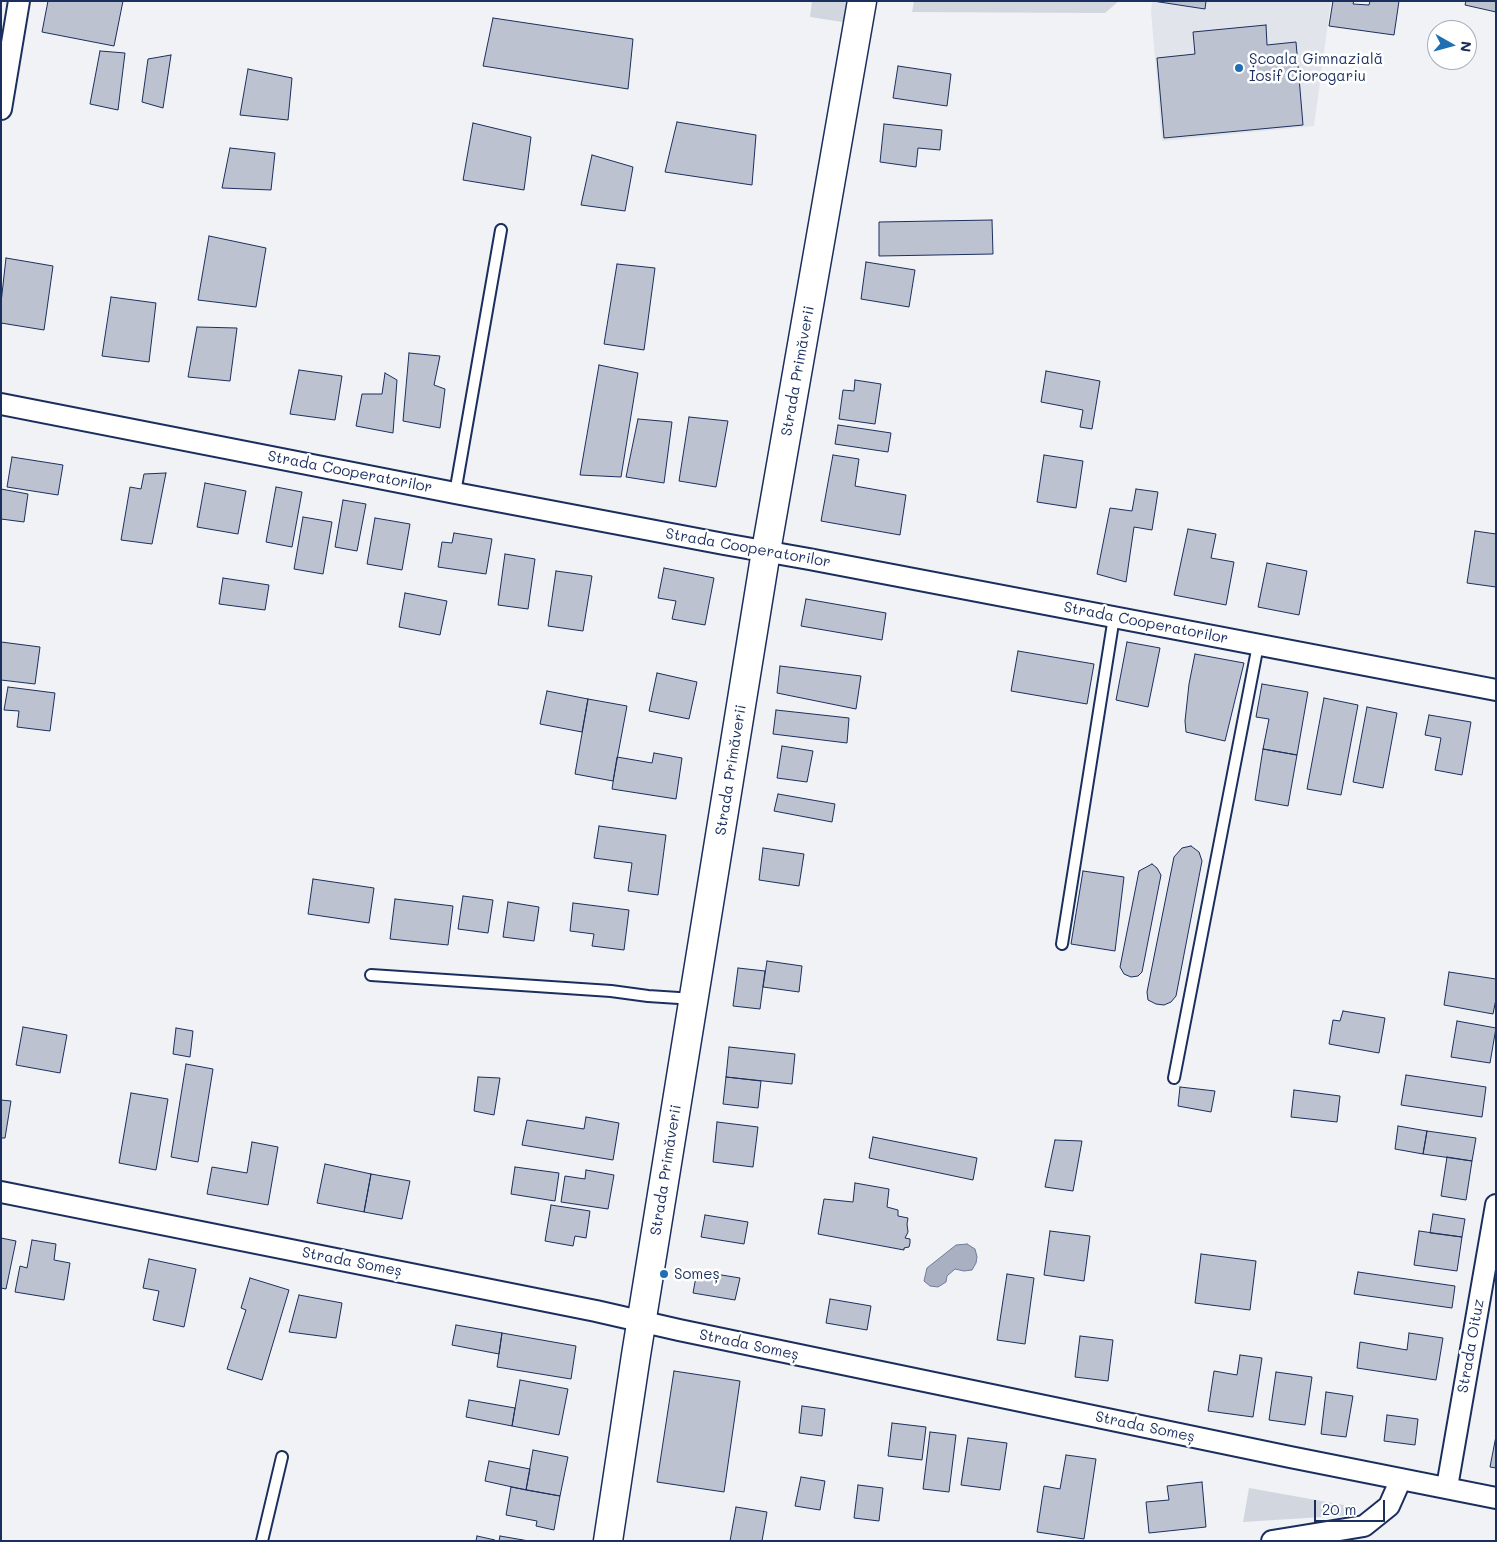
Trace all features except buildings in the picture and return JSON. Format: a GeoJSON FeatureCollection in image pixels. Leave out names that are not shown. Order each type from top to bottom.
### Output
{"type":"FeatureCollection","features":[{"type":"Feature","properties":{"kind":"street"},"geometry":{"type":"LineString","coordinates":[[1,109],[19,1]]}},
{"type":"Feature","properties":{"kind":"street","name":"Strada Primăverii"},"geometry":{"type":"LineString","coordinates":[[608,1541],[766,551],[862,1]]}},
{"type":"Feature","properties":{"kind":"street","name":"Strada Cooperatorilor"},"geometry":{"type":"LineString","coordinates":[[1,404],[455,493],[1496,690]]}},
{"type":"Feature","properties":{"kind":"street","name":"Strada Someș"},"geometry":{"type":"LineString","coordinates":[[1,1192],[1496,1498]]}},
{"type":"Feature","properties":{"kind":"street","name":"Strada Oituz"},"geometry":{"type":"LineString","coordinates":[[1447,1487],[1496,1205]]}},
{"type":"Feature","properties":{"kind":"street"},"geometry":{"type":"LineString","coordinates":[[1272,1541],[1364,1526],[1389,1506],[1401,1479]]}},
{"type":"Feature","properties":{"kind":"lane"},"geometry":{"type":"LineString","coordinates":[[455,493],[501,230]]}},
{"type":"Feature","properties":{"kind":"lane"},"geometry":{"type":"LineString","coordinates":[[1062,944],[1114,617]]}},
{"type":"Feature","properties":{"kind":"lane"},"geometry":{"type":"LineString","coordinates":[[1174,1078],[1258,645]]}},
{"type":"Feature","properties":{"kind":"lane"},"geometry":{"type":"LineString","coordinates":[[371,974],[611,991],[695,999]]}},
{"type":"Feature","properties":{"kind":"lane"},"geometry":{"type":"LineString","coordinates":[[262,1541],[282,1457]]}},
{"type":"Feature","properties":{"kind":"shaded area"},"geometry":{"type":"Polygon","coordinates":[[[812,1],[853,1],[849,23],[810,17],[812,1]]]}},
{"type":"Feature","properties":{"kind":"shaded area"},"geometry":{"type":"Polygon","coordinates":[[[914,1],[1119,1],[1105,13],[912,12],[914,1]]]}},
{"type":"Feature","properties":{"kind":"shaded area","name":"Școala Gimnazială Iosif Ciorogariu"},"geometry":{"type":"Polygon","coordinates":[[[1152,1],[1331,1],[1314,126],[1162,141],[1151,11],[1152,1]]]}},
{"type":"Feature","properties":{"kind":"shaded area"},"geometry":{"type":"Polygon","coordinates":[[[1249,1488],[1355,1507],[1353,1515],[1243,1522],[1249,1488]]]}},
{"type":"Feature","properties":{"kind":"water"},"geometry":{"type":"Polygon","coordinates":[[[967,1244],[975,1249],[977,1257],[972,1270],[955,1269],[947,1276],[946,1282],[938,1287],[930,1286],[924,1281],[927,1268],[956,1245],[967,1244]]]}},
{"type":"Feature","properties":{"kind":"place","name":"Școala Gimnazială Iosif Ciorogariu"},"geometry":{"type":"Point","coordinates":[1239,68]}},
{"type":"Feature","properties":{"kind":"place","name":"Someș"},"geometry":{"type":"Point","coordinates":[664,1274]}}]}
